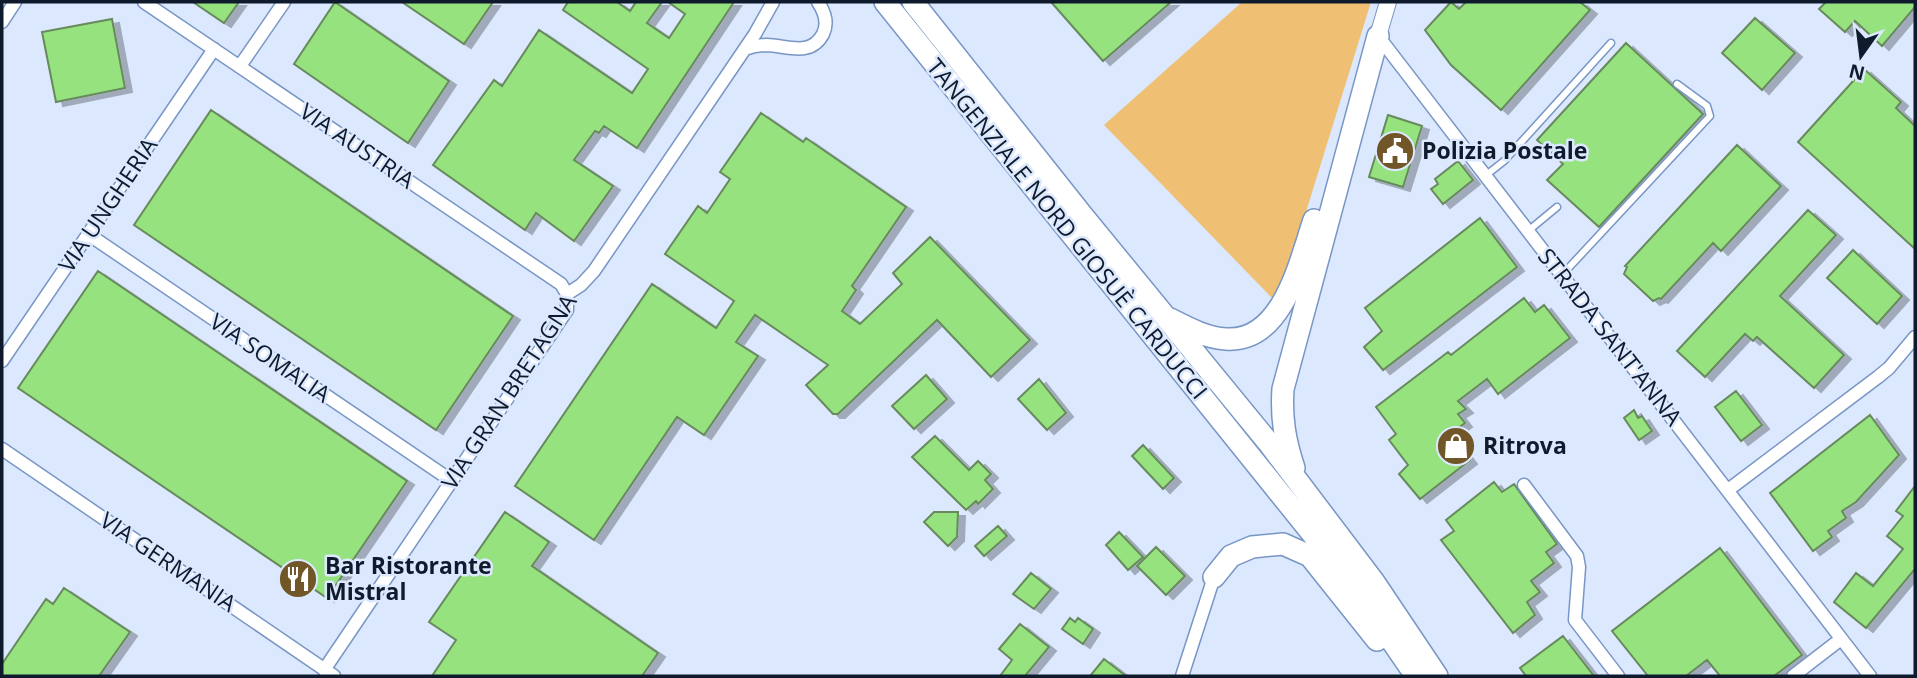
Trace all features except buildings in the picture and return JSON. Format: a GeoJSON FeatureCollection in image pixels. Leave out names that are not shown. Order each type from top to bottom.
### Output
{"type":"FeatureCollection","features":[{"type":"Feature","properties":{"kind":"highway","name":"TANGENZIALE NORD GIOSUÈ CARDUCCI"},"geometry":{"type":"LineString","coordinates":[[885,2],[1352,583],[1416,676]]}},
{"type":"Feature","properties":{"kind":"highway","name":"TANGENZIALE NORD GIOSUÈ CARDUCCI"},"geometry":{"type":"LineString","coordinates":[[913,2],[1268,442],[1374,582],[1437,676]]}},
{"type":"Feature","properties":{"kind":"highway"},"geometry":{"type":"LineString","coordinates":[[1164,316],[1210,336],[1228,340],[1246,337],[1262,328],[1278,312],[1291,287],[1378,36]]}},
{"type":"Feature","properties":{"kind":"highway"},"geometry":{"type":"LineString","coordinates":[[1299,486],[1285,440],[1283,389],[1378,36]]}},
{"type":"Feature","properties":{"kind":"highway"},"geometry":{"type":"LineString","coordinates":[[1214,577],[1231,556],[1252,547],[1283,544],[1310,555],[1375,639],[1397,648]]}},
{"type":"Feature","properties":{"kind":"main road"},"geometry":{"type":"LineString","coordinates":[[1378,36],[1388,2]]}},
{"type":"Feature","properties":{"kind":"street"},"geometry":{"type":"LineString","coordinates":[[2,22],[15,2]]}},
{"type":"Feature","properties":{"kind":"street","name":"VIA AUSTRIA"},"geometry":{"type":"LineString","coordinates":[[144,2],[561,284],[567,294]]}},
{"type":"Feature","properties":{"kind":"street"},"geometry":{"type":"LineString","coordinates":[[240,66],[284,2]]}},
{"type":"Feature","properties":{"kind":"street","name":"VIA GRAN BRETAGNA"},"geometry":{"type":"LineString","coordinates":[[329,673],[452,481],[567,310],[567,294],[581,285],[594,271],[745,49],[773,2]]}},
{"type":"Feature","properties":{"kind":"street"},"geometry":{"type":"LineString","coordinates":[[745,49],[758,45],[792,49],[813,46],[825,28],[826,19],[818,2]]}},
{"type":"Feature","properties":{"kind":"street","name":"STRADA SANT'ANNA"},"geometry":{"type":"LineString","coordinates":[[1378,36],[1870,676]]}},
{"type":"Feature","properties":{"kind":"street","name":"VIA UNGHERIA"},"geometry":{"type":"LineString","coordinates":[[2,360],[214,49]]}},
{"type":"Feature","properties":{"kind":"street","name":"VIA SOMALIA"},"geometry":{"type":"LineString","coordinates":[[88,234],[452,481]]}},
{"type":"Feature","properties":{"kind":"street"},"geometry":{"type":"LineString","coordinates":[[1728,491],[1889,368],[1915,337]]}},
{"type":"Feature","properties":{"kind":"street","name":"VIA GERMANIA"},"geometry":{"type":"LineString","coordinates":[[2,449],[329,673]]}},
{"type":"Feature","properties":{"kind":"street"},"geometry":{"type":"LineString","coordinates":[[1524,485],[1577,556],[1579,567],[1575,620],[1618,676]]}},
{"type":"Feature","properties":{"kind":"street"},"geometry":{"type":"LineString","coordinates":[[1182,676],[1214,577]]}},
{"type":"Feature","properties":{"kind":"street"},"geometry":{"type":"LineString","coordinates":[[1793,676],[1841,639]]}},
{"type":"Feature","properties":{"kind":"lane"},"geometry":{"type":"LineString","coordinates":[[1485,176],[1504,162],[1611,43]]}},
{"type":"Feature","properties":{"kind":"lane"},"geometry":{"type":"LineString","coordinates":[[1562,275],[1710,116],[1707,106],[1677,84]]}},
{"type":"Feature","properties":{"kind":"lane"},"geometry":{"type":"LineString","coordinates":[[1528,231],[1557,207]]}},
{"type":"Feature","properties":{"kind":"shaded area"},"geometry":{"type":"Polygon","coordinates":[[[1242,2],[1371,2],[1288,270],[1275,301],[1104,125],[1242,2]]]}},
{"type":"Feature","properties":{"kind":"place","name":"Polizia Postale"},"geometry":{"type":"Point","coordinates":[1395,151]}},
{"type":"Feature","properties":{"kind":"place","name":"Ritrova"},"geometry":{"type":"Point","coordinates":[1456,446]}},
{"type":"Feature","properties":{"kind":"place","name":"Bar Ristorante Mistral"},"geometry":{"type":"Point","coordinates":[298,579]}}]}
